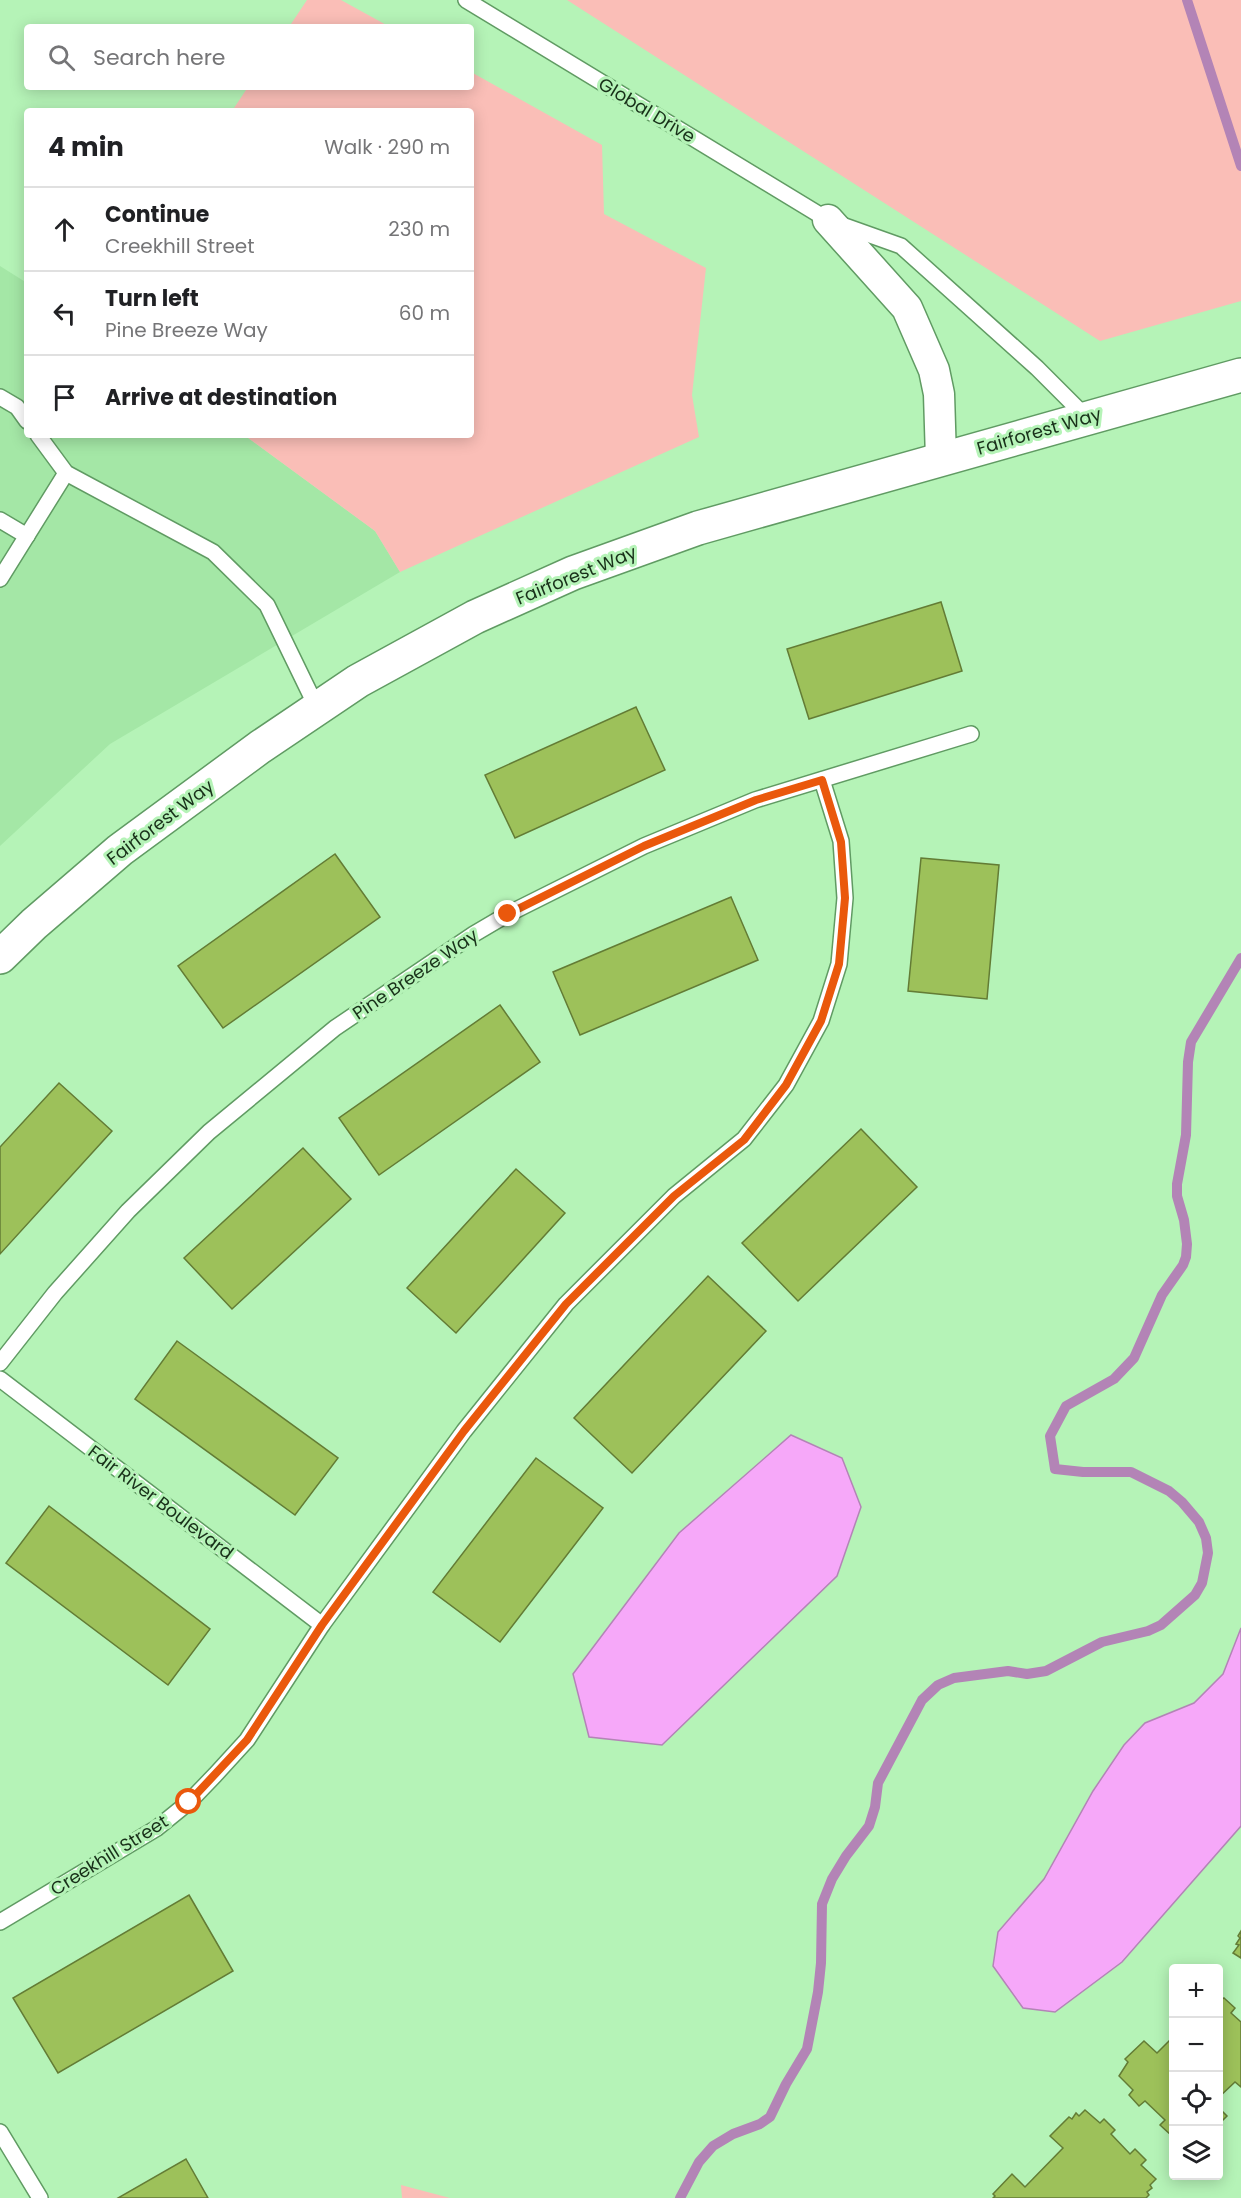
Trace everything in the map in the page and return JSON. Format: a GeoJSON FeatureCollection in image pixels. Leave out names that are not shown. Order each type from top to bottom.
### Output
{"type":"FeatureCollection","features":[{"type":"Feature","properties":{"kind":"main road","name":"Fairforest Way"},"geometry":{"type":"LineString","coordinates":[[0,957],[34,924],[120,850],[260,747],[358,681],[475,617],[573,573],[698,528],[1241,375]]}},
{"type":"Feature","properties":{"kind":"street","name":"Global Drive"},"geometry":{"type":"LineString","coordinates":[[828,220],[907,308],[934,370],[939,394],[941,459]]}},
{"type":"Feature","properties":{"kind":"lane","name":"Global Drive"},"geometry":{"type":"LineString","coordinates":[[466,0],[828,220],[901,246],[1037,368],[1087,417]]}},
{"type":"Feature","properties":{"kind":"lane"},"geometry":{"type":"LineString","coordinates":[[0,397],[17,407],[24,417]]}},
{"type":"Feature","properties":{"kind":"lane"},"geometry":{"type":"LineString","coordinates":[[40,438],[66,473],[213,552],[267,605],[317,708]]}},
{"type":"Feature","properties":{"kind":"lane"},"geometry":{"type":"LineString","coordinates":[[0,579],[66,473]]}},
{"type":"Feature","properties":{"kind":"lane"},"geometry":{"type":"LineString","coordinates":[[0,519],[27,536]]}},
{"type":"Feature","properties":{"kind":"lane","name":"Pine Breeze Way"},"geometry":{"type":"LineString","coordinates":[[0,1364],[55,1293],[128,1211],[209,1132],[335,1028],[399,983],[508,914],[644,846],[756,800],[971,734]]}},
{"type":"Feature","properties":{"kind":"lane","name":"Creekhill Street"},"geometry":{"type":"LineString","coordinates":[[0,1922],[156,1828],[189,1802],[247,1740],[322,1625],[464,1431],[566,1304],[674,1196],[744,1140],[786,1085],[821,1021],[839,964],[845,898],[841,842],[822,780]]}},
{"type":"Feature","properties":{"kind":"lane","name":"Fair River Boulevard"},"geometry":{"type":"LineString","coordinates":[[0,1379],[322,1625]]}},
{"type":"Feature","properties":{"kind":"lane"},"geometry":{"type":"LineString","coordinates":[[0,2132],[40,2198]]}},
{"type":"Feature","properties":{"kind":"shaded area"},"geometry":{"type":"Polygon","coordinates":[[[307,0],[341,0],[385,24],[291,24],[307,0]]]}},
{"type":"Feature","properties":{"kind":"shaded area"},"geometry":{"type":"Polygon","coordinates":[[[567,0],[1241,0],[1241,301],[1100,341],[567,0]]]}},
{"type":"Feature","properties":{"kind":"shaded area"},"geometry":{"type":"Polygon","coordinates":[[[474,74],[602,145],[604,214],[706,268],[692,395],[699,437],[400,572],[375,531],[248,438],[474,438],[474,108],[234,108],[246,90],[474,90],[474,74]]]}},
{"type":"Feature","properties":{"kind":"shaded area"},"geometry":{"type":"Polygon","coordinates":[[[0,266],[24,281],[24,438],[248,438],[375,531],[400,572],[110,744],[0,846],[0,266]]]}},
{"type":"Feature","properties":{"kind":"shaded area"},"geometry":{"type":"Polygon","coordinates":[[[791,1435],[842,1458],[861,1507],[837,1576],[662,1745],[589,1737],[573,1674],[679,1533],[791,1435]]]}},
{"type":"Feature","properties":{"kind":"shaded area"},"geometry":{"type":"Polygon","coordinates":[[[1241,1628],[1241,1826],[1122,1962],[1055,2012],[1023,2008],[993,1966],[998,1932],[1044,1879],[1093,1791],[1124,1745],[1145,1723],[1194,1703],[1223,1674],[1241,1628]]]}},
{"type":"Feature","properties":{"kind":"shaded area"},"geometry":{"type":"Polygon","coordinates":[[[401,2185],[450,2198],[402,2198],[401,2185]]]}},
{"type":"Feature","properties":{"kind":"building"},"geometry":{"type":"Polygon","coordinates":[[[941,602],[962,671],[809,719],[787,649],[941,602]]]}},
{"type":"Feature","properties":{"kind":"building"},"geometry":{"type":"Polygon","coordinates":[[[636,707],[665,770],[515,838],[485,775],[636,707]]]}},
{"type":"Feature","properties":{"kind":"building"},"geometry":{"type":"Polygon","coordinates":[[[335,854],[380,917],[223,1028],[178,966],[335,854]]]}},
{"type":"Feature","properties":{"kind":"building"},"geometry":{"type":"Polygon","coordinates":[[[921,858],[999,865],[987,999],[908,991],[921,858]]]}},
{"type":"Feature","properties":{"kind":"building"},"geometry":{"type":"Polygon","coordinates":[[[731,897],[758,960],[580,1035],[553,972],[731,897]]]}},
{"type":"Feature","properties":{"kind":"building"},"geometry":{"type":"Polygon","coordinates":[[[500,1005],[540,1062],[379,1175],[339,1118],[500,1005]]]}},
{"type":"Feature","properties":{"kind":"building"},"geometry":{"type":"Polygon","coordinates":[[[59,1083],[112,1131],[0,1254],[0,1147],[59,1083]]]}},
{"type":"Feature","properties":{"kind":"building"},"geometry":{"type":"Polygon","coordinates":[[[861,1129],[917,1187],[798,1301],[742,1243],[861,1129]]]}},
{"type":"Feature","properties":{"kind":"building"},"geometry":{"type":"Polygon","coordinates":[[[303,1148],[351,1199],[232,1309],[184,1258],[303,1148]]]}},
{"type":"Feature","properties":{"kind":"building"},"geometry":{"type":"Polygon","coordinates":[[[516,1169],[565,1213],[456,1333],[407,1288],[516,1169]]]}},
{"type":"Feature","properties":{"kind":"building"},"geometry":{"type":"Polygon","coordinates":[[[708,1276],[766,1331],[632,1473],[574,1418],[708,1276]]]}},
{"type":"Feature","properties":{"kind":"building"},"geometry":{"type":"Polygon","coordinates":[[[177,1341],[338,1458],[295,1515],[135,1399],[177,1341]]]}},
{"type":"Feature","properties":{"kind":"building"},"geometry":{"type":"Polygon","coordinates":[[[536,1458],[603,1508],[500,1642],[433,1592],[536,1458]]]}},
{"type":"Feature","properties":{"kind":"building"},"geometry":{"type":"Polygon","coordinates":[[[49,1506],[210,1629],[168,1685],[6,1563],[49,1506]]]}},
{"type":"Feature","properties":{"kind":"building"},"geometry":{"type":"Polygon","coordinates":[[[189,1895],[233,1971],[58,2073],[13,1998],[189,1895]]]}},
{"type":"Feature","properties":{"kind":"building"},"geometry":{"type":"Polygon","coordinates":[[[1241,1931],[1241,1958],[1233,1953],[1239,1945],[1236,1944],[1241,1931]]]}},
{"type":"Feature","properties":{"kind":"building"},"geometry":{"type":"Polygon","coordinates":[[[1223,1998],[1235,2008],[1231,2013],[1241,2022],[1241,2087],[1235,2082],[1223,2093],[1223,2018],[1223,1998]]]}},
{"type":"Feature","properties":{"kind":"building"},"geometry":{"type":"Polygon","coordinates":[[[1144,2041],[1157,2053],[1169,2041],[1169,2133],[1160,2125],[1165,2120],[1145,2101],[1139,2106],[1129,2095],[1133,2090],[1119,2076],[1128,2062],[1125,2059],[1144,2041]]]}},
{"type":"Feature","properties":{"kind":"building"},"geometry":{"type":"Polygon","coordinates":[[[1085,2110],[1100,2123],[1104,2119],[1115,2130],[1111,2134],[1130,2154],[1135,2149],[1146,2160],[1141,2165],[1156,2179],[1150,2185],[1152,2188],[1147,2192],[1149,2195],[1146,2198],[993,2198],[995,2196],[993,2194],[1012,2174],[1025,2187],[1063,2148],[1050,2136],[1069,2117],[1072,2119],[1076,2113],[1079,2116],[1085,2110]]]}},
{"type":"Feature","properties":{"kind":"building"},"geometry":{"type":"Polygon","coordinates":[[[186,2159],[208,2198],[118,2198],[186,2159]]]}},
{"type":"Feature","properties":{"kind":"waterway"},"geometry":{"type":"LineString","coordinates":[[1187,0],[1241,166]]}},
{"type":"Feature","properties":{"kind":"waterway"},"geometry":{"type":"LineString","coordinates":[[680,2198],[699,2162],[713,2146],[770,2117],[807,2049],[818,1992],[822,1904],[832,1879],[869,1826],[875,1807],[878,1783],[922,1700],[938,1685],[954,1678],[1008,1671],[1027,1674],[1046,1671],[1102,1642],[1148,1631],[1161,1625],[1195,1595],[1202,1583],[1208,1553],[1206,1538],[1199,1522],[1182,1502],[1169,1491],[1131,1472],[1083,1472],[1055,1469],[1050,1436],[1066,1406],[1114,1379],[1134,1358],[1162,1295],[1183,1265],[1187,1244],[1184,1220],[1177,1196],[1177,1184],[1186,1135],[1188,1062],[1191,1042],[1241,958]]}},
{"type":"Feature","properties":{"kind":"route"},"geometry":{"type":"LineString","coordinates":[[189,1802],[247,1740],[322,1625],[464,1431],[566,1304],[674,1196],[744,1140],[786,1085],[821,1021],[839,964],[845,898],[841,842],[822,780],[756,800],[644,846],[508,914]]}}]}
